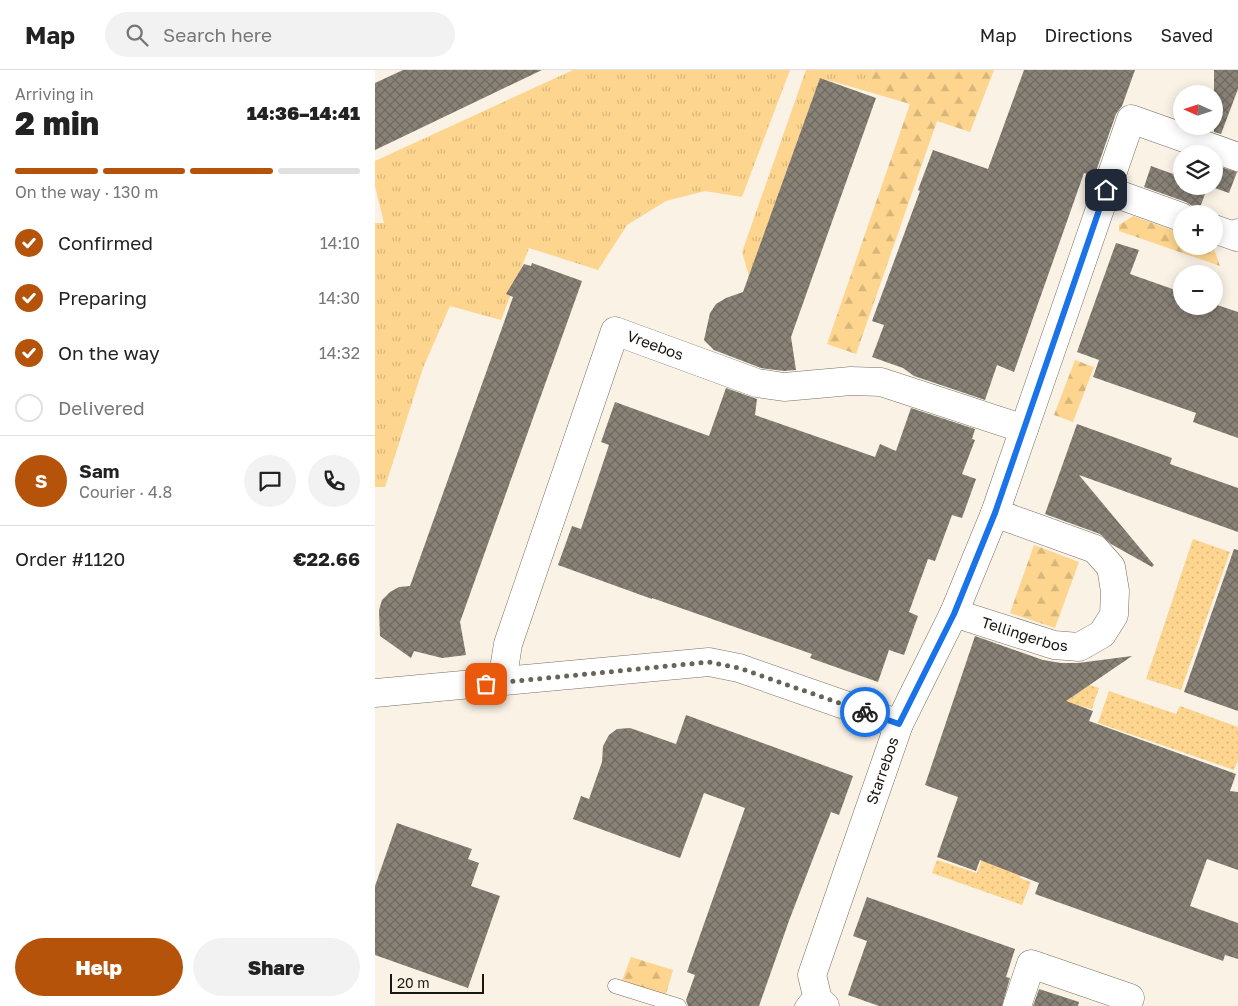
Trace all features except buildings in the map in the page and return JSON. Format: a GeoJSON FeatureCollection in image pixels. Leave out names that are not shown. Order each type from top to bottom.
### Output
{"type":"FeatureCollection","features":[{"type":"Feature","properties":{"kind":"street","name":"Starrebos"},"geometry":{"type":"LineString","coordinates":[[814,1000],[812,975],[899,724],[954,614],[995,513],[1131,119],[1238,156]]}},
{"type":"Feature","properties":{"kind":"street"},"geometry":{"type":"LineString","coordinates":[[1106,190],[1173,214]]}},
{"type":"Feature","properties":{"kind":"street"},"geometry":{"type":"LineString","coordinates":[[1223,232],[1237,237],[1238,233]]}},
{"type":"Feature","properties":{"kind":"street","name":"Vreebos"},"geometry":{"type":"LineString","coordinates":[[502,682],[508,644],[615,331],[757,383],[784,387],[851,381],[881,382],[1023,429]]}},
{"type":"Feature","properties":{"kind":"street","name":"Tellingerbos"},"geometry":{"type":"LineString","coordinates":[[954,614],[1054,645],[1079,647],[1102,634],[1114,615],[1115,592],[1111,567],[1095,549],[995,513]]}},
{"type":"Feature","properties":{"kind":"street"},"geometry":{"type":"LineString","coordinates":[[375,693],[709,662],[739,668],[899,724]]}},
{"type":"Feature","properties":{"kind":"street"},"geometry":{"type":"LineString","coordinates":[[1017,1006],[1031,964],[1129,998],[1126,1006]]}},
{"type":"Feature","properties":{"kind":"lane"},"geometry":{"type":"LineString","coordinates":[[615,986],[679,1006]]}},
{"type":"Feature","properties":{"kind":"green space"},"geometry":{"type":"Polygon","coordinates":[[[573,70],[790,70],[742,197],[705,191],[666,201],[627,225],[598,270],[529,248],[501,320],[450,306],[423,368],[385,487],[375,487],[375,223],[384,223],[375,186],[375,161],[573,70]]]}},
{"type":"Feature","properties":{"kind":"green space"},"geometry":{"type":"Polygon","coordinates":[[[806,70],[873,70],[866,91],[820,78],[749,276],[742,252],[806,70]]]}},
{"type":"Feature","properties":{"kind":"green space"},"geometry":{"type":"Polygon","coordinates":[[[873,70],[994,70],[970,132],[937,121],[856,354],[827,344],[910,104],[866,91],[873,70]]]}},
{"type":"Feature","properties":{"kind":"green space"},"geometry":{"type":"Polygon","coordinates":[[[1133,216],[1173,230],[1173,250],[1119,231],[1119,225],[1133,216]]]}},
{"type":"Feature","properties":{"kind":"green space"},"geometry":{"type":"Polygon","coordinates":[[[1188,255],[1216,255],[1220,265],[1188,255]]]}},
{"type":"Feature","properties":{"kind":"green space"},"geometry":{"type":"Polygon","coordinates":[[[1075,360],[1094,367],[1073,422],[1054,415],[1075,360]]]}},
{"type":"Feature","properties":{"kind":"green space"},"geometry":{"type":"Polygon","coordinates":[[[1193,539],[1230,552],[1181,690],[1146,679],[1193,539]]]}},
{"type":"Feature","properties":{"kind":"green space"},"geometry":{"type":"Polygon","coordinates":[[[1034,545],[1079,562],[1055,628],[1010,613],[1034,545]]]}},
{"type":"Feature","properties":{"kind":"green space"},"geometry":{"type":"Polygon","coordinates":[[[1087,684],[1099,688],[1092,709],[1081,706],[1020,878],[1031,882],[1022,905],[932,873],[937,860],[977,873],[1045,687],[1087,684]]]}},
{"type":"Feature","properties":{"kind":"green space"},"geometry":{"type":"Polygon","coordinates":[[[1109,691],[1176,714],[1180,706],[1238,727],[1238,760],[1234,770],[1098,723],[1109,691]]]}},
{"type":"Feature","properties":{"kind":"green space"},"geometry":{"type":"Polygon","coordinates":[[[631,957],[673,970],[665,997],[621,983],[631,957]]]}},
{"type":"Feature","properties":{"kind":"way so far"},"geometry":{"type":"LineString","coordinates":[[486,684],[709,662],[739,668],[865,712]]}},
{"type":"Feature","properties":{"kind":"route"},"geometry":{"type":"LineString","coordinates":[[865,712],[899,724],[954,614],[995,513],[1106,190]]}}]}
